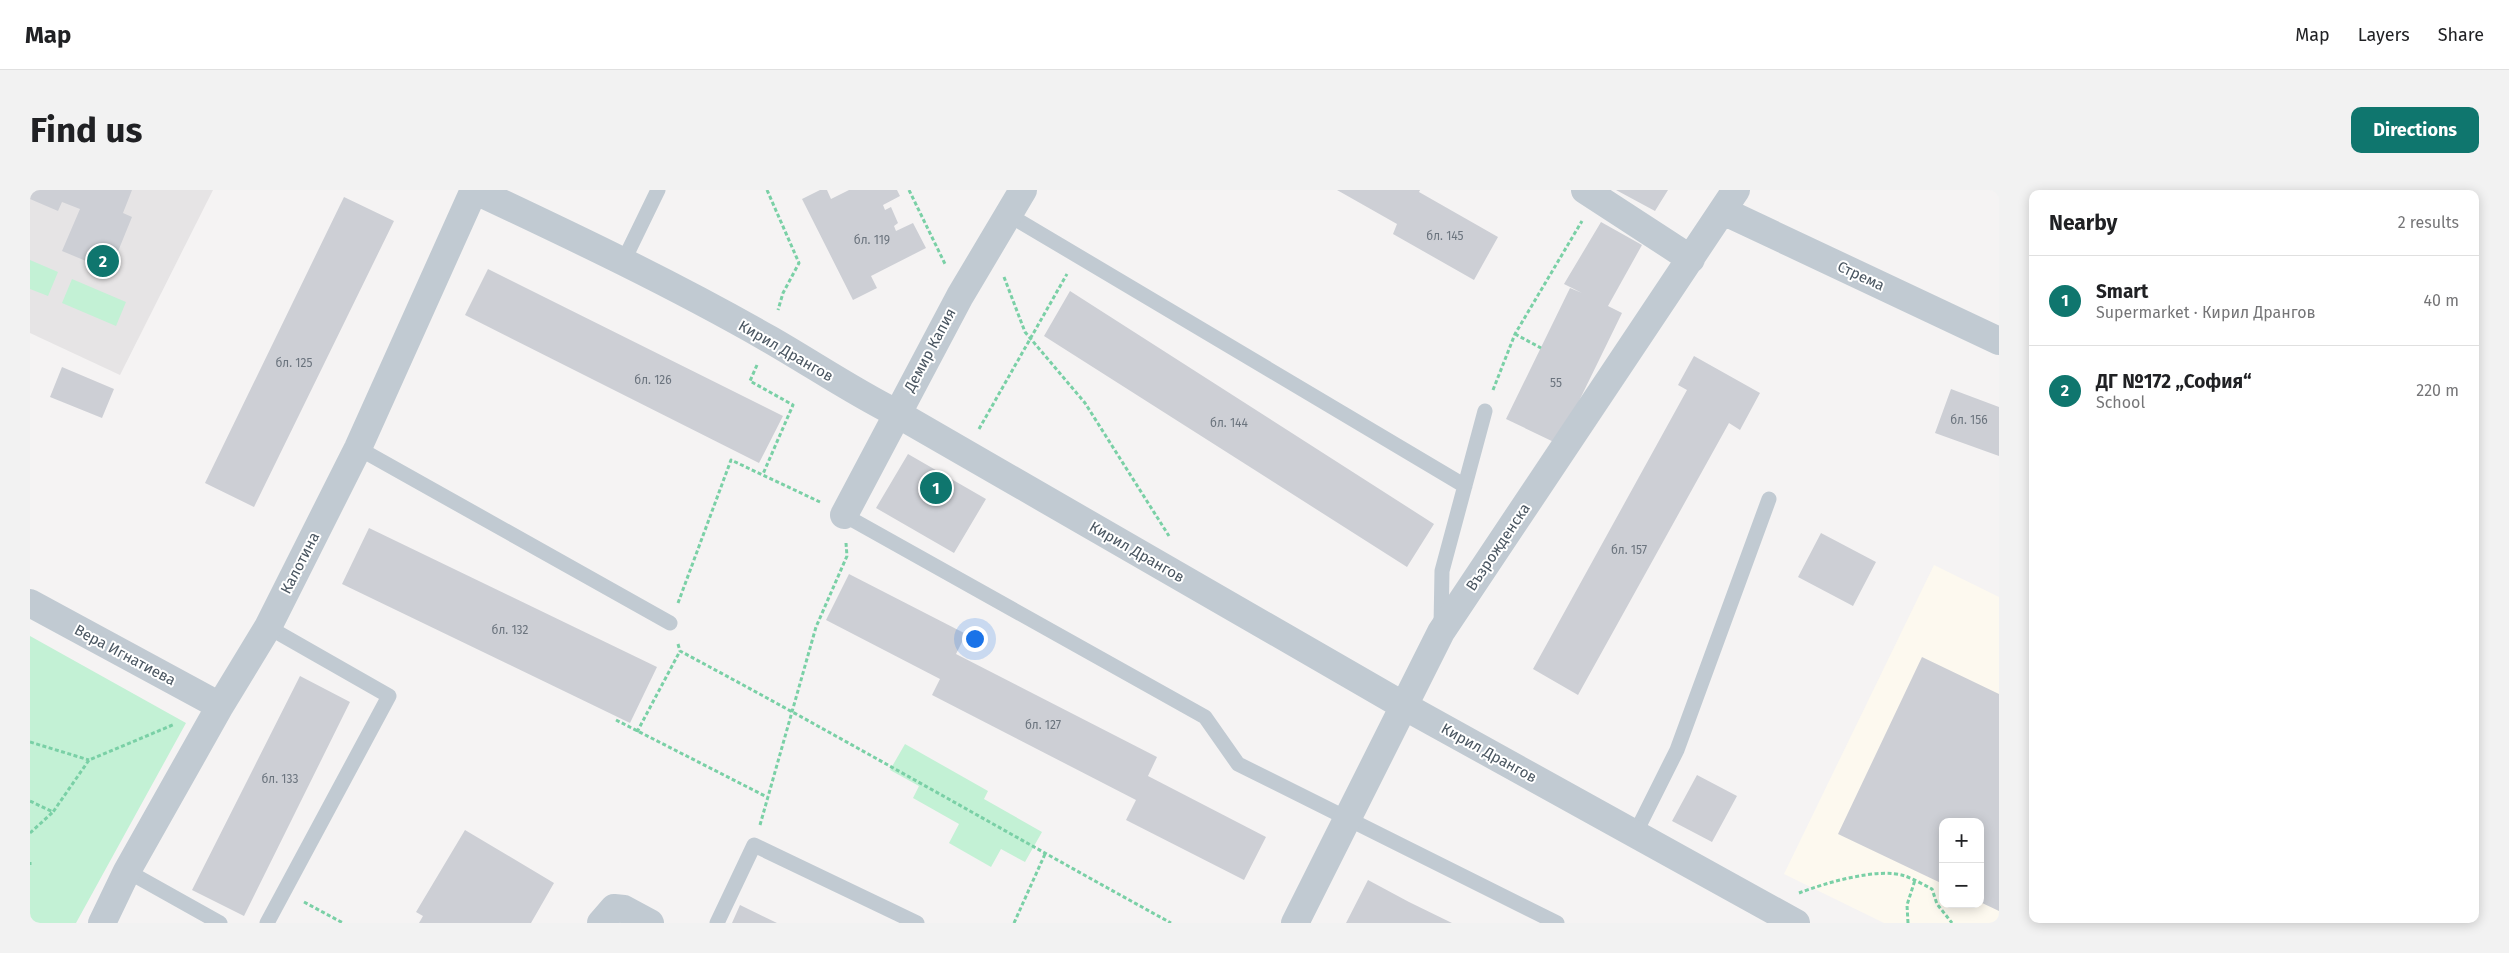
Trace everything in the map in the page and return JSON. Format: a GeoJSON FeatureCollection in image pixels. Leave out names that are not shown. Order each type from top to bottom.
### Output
{"type":"FeatureCollection","features":[{"type":"Feature","properties":{"kind":"street","name":"Кирил Дрангов"},"geometry":{"type":"LineString","coordinates":[[474,190],[624,260],[768,339],[862,395],[1404,706],[1796,923]]}},
{"type":"Feature","properties":{"kind":"street","name":"Калотина"},"geometry":{"type":"LineString","coordinates":[[102,923],[127,871],[220,706],[268,627],[358,448],[474,190]]}},
{"type":"Feature","properties":{"kind":"street","name":"Демир Капия"},"geometry":{"type":"LineString","coordinates":[[844,514],[896,413],[960,296],[1023,190]]}},
{"type":"Feature","properties":{"kind":"street"},"geometry":{"type":"LineString","coordinates":[[1590,194],[1691,259]]}},
{"type":"Feature","properties":{"kind":"street","name":"Възрожденска"},"geometry":{"type":"LineString","coordinates":[[1294,923],[1348,820],[1441,632],[1730,200]]}},
{"type":"Feature","properties":{"kind":"street","name":"Стрема"},"geometry":{"type":"LineString","coordinates":[[1730,200],[1999,341]]}},
{"type":"Feature","properties":{"kind":"street","name":"Вера Игнатиева"},"geometry":{"type":"LineString","coordinates":[[30,603],[220,706]]}},
{"type":"Feature","properties":{"kind":"street"},"geometry":{"type":"LineString","coordinates":[[603,919],[614,908],[624,908],[650,923]]}},
{"type":"Feature","properties":{"kind":"lane"},"geometry":{"type":"LineString","coordinates":[[624,260],[658,190]]}},
{"type":"Feature","properties":{"kind":"lane"},"geometry":{"type":"LineString","coordinates":[[1009,215],[1465,486]]}},
{"type":"Feature","properties":{"kind":"lane"},"geometry":{"type":"LineString","coordinates":[[1441,632],[1442,571],[1485,411]]}},
{"type":"Feature","properties":{"kind":"lane"},"geometry":{"type":"LineString","coordinates":[[358,448],[670,623]]}},
{"type":"Feature","properties":{"kind":"lane"},"geometry":{"type":"LineString","coordinates":[[1635,834],[1676,750],[1769,499]]}},
{"type":"Feature","properties":{"kind":"lane"},"geometry":{"type":"LineString","coordinates":[[844,514],[1206,717],[1238,764],[1557,923]]}},
{"type":"Feature","properties":{"kind":"lane"},"geometry":{"type":"LineString","coordinates":[[267,923],[389,696],[268,627]]}},
{"type":"Feature","properties":{"kind":"lane"},"geometry":{"type":"LineString","coordinates":[[717,923],[754,845],[917,923]]}},
{"type":"Feature","properties":{"kind":"lane"},"geometry":{"type":"LineString","coordinates":[[127,871],[220,923]]}},
{"type":"Feature","properties":{"kind":"path"},"geometry":{"type":"LineString","coordinates":[[763,474],[793,405],[750,381],[768,339],[784,293],[799,263],[767,190]]}},
{"type":"Feature","properties":{"kind":"path"},"geometry":{"type":"LineString","coordinates":[[909,190],[960,296]]}},
{"type":"Feature","properties":{"kind":"path"},"geometry":{"type":"LineString","coordinates":[[1485,411],[1515,334],[1590,194]]}},
{"type":"Feature","properties":{"kind":"path"},"geometry":{"type":"LineString","coordinates":[[992,244],[1025,332],[1085,403],[1172,542]]}},
{"type":"Feature","properties":{"kind":"path"},"geometry":{"type":"LineString","coordinates":[[966,453],[1077,256]]}},
{"type":"Feature","properties":{"kind":"path"},"geometry":{"type":"LineString","coordinates":[[1515,334],[1541,348]]}},
{"type":"Feature","properties":{"kind":"path"},"geometry":{"type":"LineString","coordinates":[[754,845],[767,797],[792,710],[816,627],[847,556],[844,514],[731,460],[670,623],[680,651],[792,710],[892,765],[1045,854],[1171,923]]}},
{"type":"Feature","properties":{"kind":"path"},"geometry":{"type":"LineString","coordinates":[[637,732],[680,651]]}},
{"type":"Feature","properties":{"kind":"path"},"geometry":{"type":"LineString","coordinates":[[616,720],[767,797]]}},
{"type":"Feature","properties":{"kind":"path"},"geometry":{"type":"LineString","coordinates":[[30,833],[53,812],[89,760],[176,724]]}},
{"type":"Feature","properties":{"kind":"path"},"geometry":{"type":"LineString","coordinates":[[30,742],[89,760]]}},
{"type":"Feature","properties":{"kind":"path"},"geometry":{"type":"LineString","coordinates":[[30,801],[53,812]]}},
{"type":"Feature","properties":{"kind":"path"},"geometry":{"type":"LineString","coordinates":[[1014,923],[1045,854]]}},
{"type":"Feature","properties":{"kind":"path"},"geometry":{"type":"LineString","coordinates":[[1767,907],[1841,879],[1873,874],[1904,875],[1932,889],[1937,904],[1952,923]]}},
{"type":"Feature","properties":{"kind":"path"},"geometry":{"type":"LineString","coordinates":[[1908,923],[1908,905],[1914,880]]}},
{"type":"Feature","properties":{"kind":"path"},"geometry":{"type":"LineString","coordinates":[[284,891],[343,923]]}},
{"type":"Feature","properties":{"kind":"shaded area"},"geometry":{"type":"Polygon","coordinates":[[[30,190],[213,190],[120,375],[30,333],[30,190]]]}},
{"type":"Feature","properties":{"kind":"shaded area"},"geometry":{"type":"Polygon","coordinates":[[[1934,565],[1999,597],[1999,923],[1884,923],[1784,874],[1934,565]]]}},
{"type":"Feature","properties":{"kind":"green space"},"geometry":{"type":"Polygon","coordinates":[[[30,260],[58,272],[48,296],[30,289],[30,260]]]}},
{"type":"Feature","properties":{"kind":"green space"},"geometry":{"type":"Polygon","coordinates":[[[72,279],[126,302],[116,326],[62,303],[72,279]]]}},
{"type":"Feature","properties":{"kind":"green space"},"geometry":{"type":"Polygon","coordinates":[[[30,636],[186,723],[76,923],[30,923],[30,636]]]}},
{"type":"Feature","properties":{"kind":"green space"},"geometry":{"type":"Polygon","coordinates":[[[905,744],[988,791],[984,799],[1042,832],[1025,862],[1001,849],[991,867],[949,843],[959,824],[913,798],[919,786],[890,770],[905,744]]]}},
{"type":"Feature","properties":{"kind":"building"},"geometry":{"type":"Polygon","coordinates":[[[30,190],[132,190],[123,213],[132,217],[110,271],[62,251],[80,209],[62,202],[58,211],[30,199],[30,190]]]}},
{"type":"Feature","properties":{"kind":"building"},"geometry":{"type":"Polygon","coordinates":[[[820,190],[827,190],[831,199],[849,190],[897,190],[900,196],[883,205],[885,210],[891,207],[898,223],[894,226],[896,231],[913,223],[926,248],[871,276],[877,288],[853,300],[802,199],[820,190]]]}},
{"type":"Feature","properties":{"kind":"building"},"geometry":{"type":"Polygon","coordinates":[[[1337,190],[1420,190],[1419,192],[1498,237],[1474,280],[1393,234],[1397,224],[1337,190]]]}},
{"type":"Feature","properties":{"kind":"building"},"geometry":{"type":"Polygon","coordinates":[[[1616,190],[1668,190],[1655,211],[1616,190]]]}},
{"type":"Feature","properties":{"kind":"building"},"geometry":{"type":"Polygon","coordinates":[[[344,197],[394,221],[254,507],[205,483],[344,197]]]}},
{"type":"Feature","properties":{"kind":"building"},"geometry":{"type":"Polygon","coordinates":[[[1601,222],[1642,245],[1608,306],[1622,313],[1558,444],[1506,419],[1570,288],[1582,293],[1564,284],[1601,222]]]}},
{"type":"Feature","properties":{"kind":"building"},"geometry":{"type":"Polygon","coordinates":[[[488,269],[783,416],[759,463],[465,315],[488,269]]]}},
{"type":"Feature","properties":{"kind":"building"},"geometry":{"type":"Polygon","coordinates":[[[1070,291],[1434,524],[1407,567],[1044,336],[1070,291]]]}},
{"type":"Feature","properties":{"kind":"building"},"geometry":{"type":"Polygon","coordinates":[[[1694,356],[1760,393],[1740,430],[1729,423],[1578,695],[1533,669],[1687,390],[1678,385],[1694,356]]]}},
{"type":"Feature","properties":{"kind":"building"},"geometry":{"type":"Polygon","coordinates":[[[62,367],[114,389],[102,418],[50,397],[62,367]]]}},
{"type":"Feature","properties":{"kind":"building"},"geometry":{"type":"Polygon","coordinates":[[[1951,389],[1999,407],[1999,456],[1935,433],[1951,389]]]}},
{"type":"Feature","properties":{"kind":"building"},"geometry":{"type":"Polygon","coordinates":[[[908,454],[986,499],[954,553],[876,508],[908,454]]]}},
{"type":"Feature","properties":{"kind":"building"},"geometry":{"type":"Polygon","coordinates":[[[369,528],[657,667],[630,723],[342,584],[369,528]]]}},
{"type":"Feature","properties":{"kind":"building"},"geometry":{"type":"Polygon","coordinates":[[[1821,533],[1876,562],[1853,606],[1798,577],[1821,533]]]}},
{"type":"Feature","properties":{"kind":"building"},"geometry":{"type":"Polygon","coordinates":[[[849,574],[966,634],[956,654],[1157,757],[1148,776],[1266,837],[1244,880],[1126,820],[1136,800],[932,695],[940,679],[826,620],[849,574]]]}},
{"type":"Feature","properties":{"kind":"building"},"geometry":{"type":"Polygon","coordinates":[[[1922,657],[1999,694],[1999,911],[1984,904],[1984,818],[1939,818],[1939,882],[1838,834],[1922,657]]]}},
{"type":"Feature","properties":{"kind":"building"},"geometry":{"type":"Polygon","coordinates":[[[300,676],[350,702],[244,916],[192,890],[300,676]]]}},
{"type":"Feature","properties":{"kind":"building"},"geometry":{"type":"Polygon","coordinates":[[[1697,775],[1737,796],[1712,842],[1672,821],[1697,775]]]}},
{"type":"Feature","properties":{"kind":"building"},"geometry":{"type":"Polygon","coordinates":[[[465,830],[554,883],[531,923],[419,923],[423,916],[416,912],[465,830]]]}},
{"type":"Feature","properties":{"kind":"building"},"geometry":{"type":"Polygon","coordinates":[[[1368,880],[1409,902],[1452,923],[1346,923],[1368,880]]]}},
{"type":"Feature","properties":{"kind":"building"},"geometry":{"type":"Polygon","coordinates":[[[740,905],[777,923],[732,923],[740,905]]]}},
{"type":"Feature","properties":{"kind":"place","name":"ДГ №172 „София“"},"geometry":{"type":"Point","coordinates":[103,261]}},
{"type":"Feature","properties":{"kind":"place","name":"Smart"},"geometry":{"type":"Point","coordinates":[936,488]}}]}
